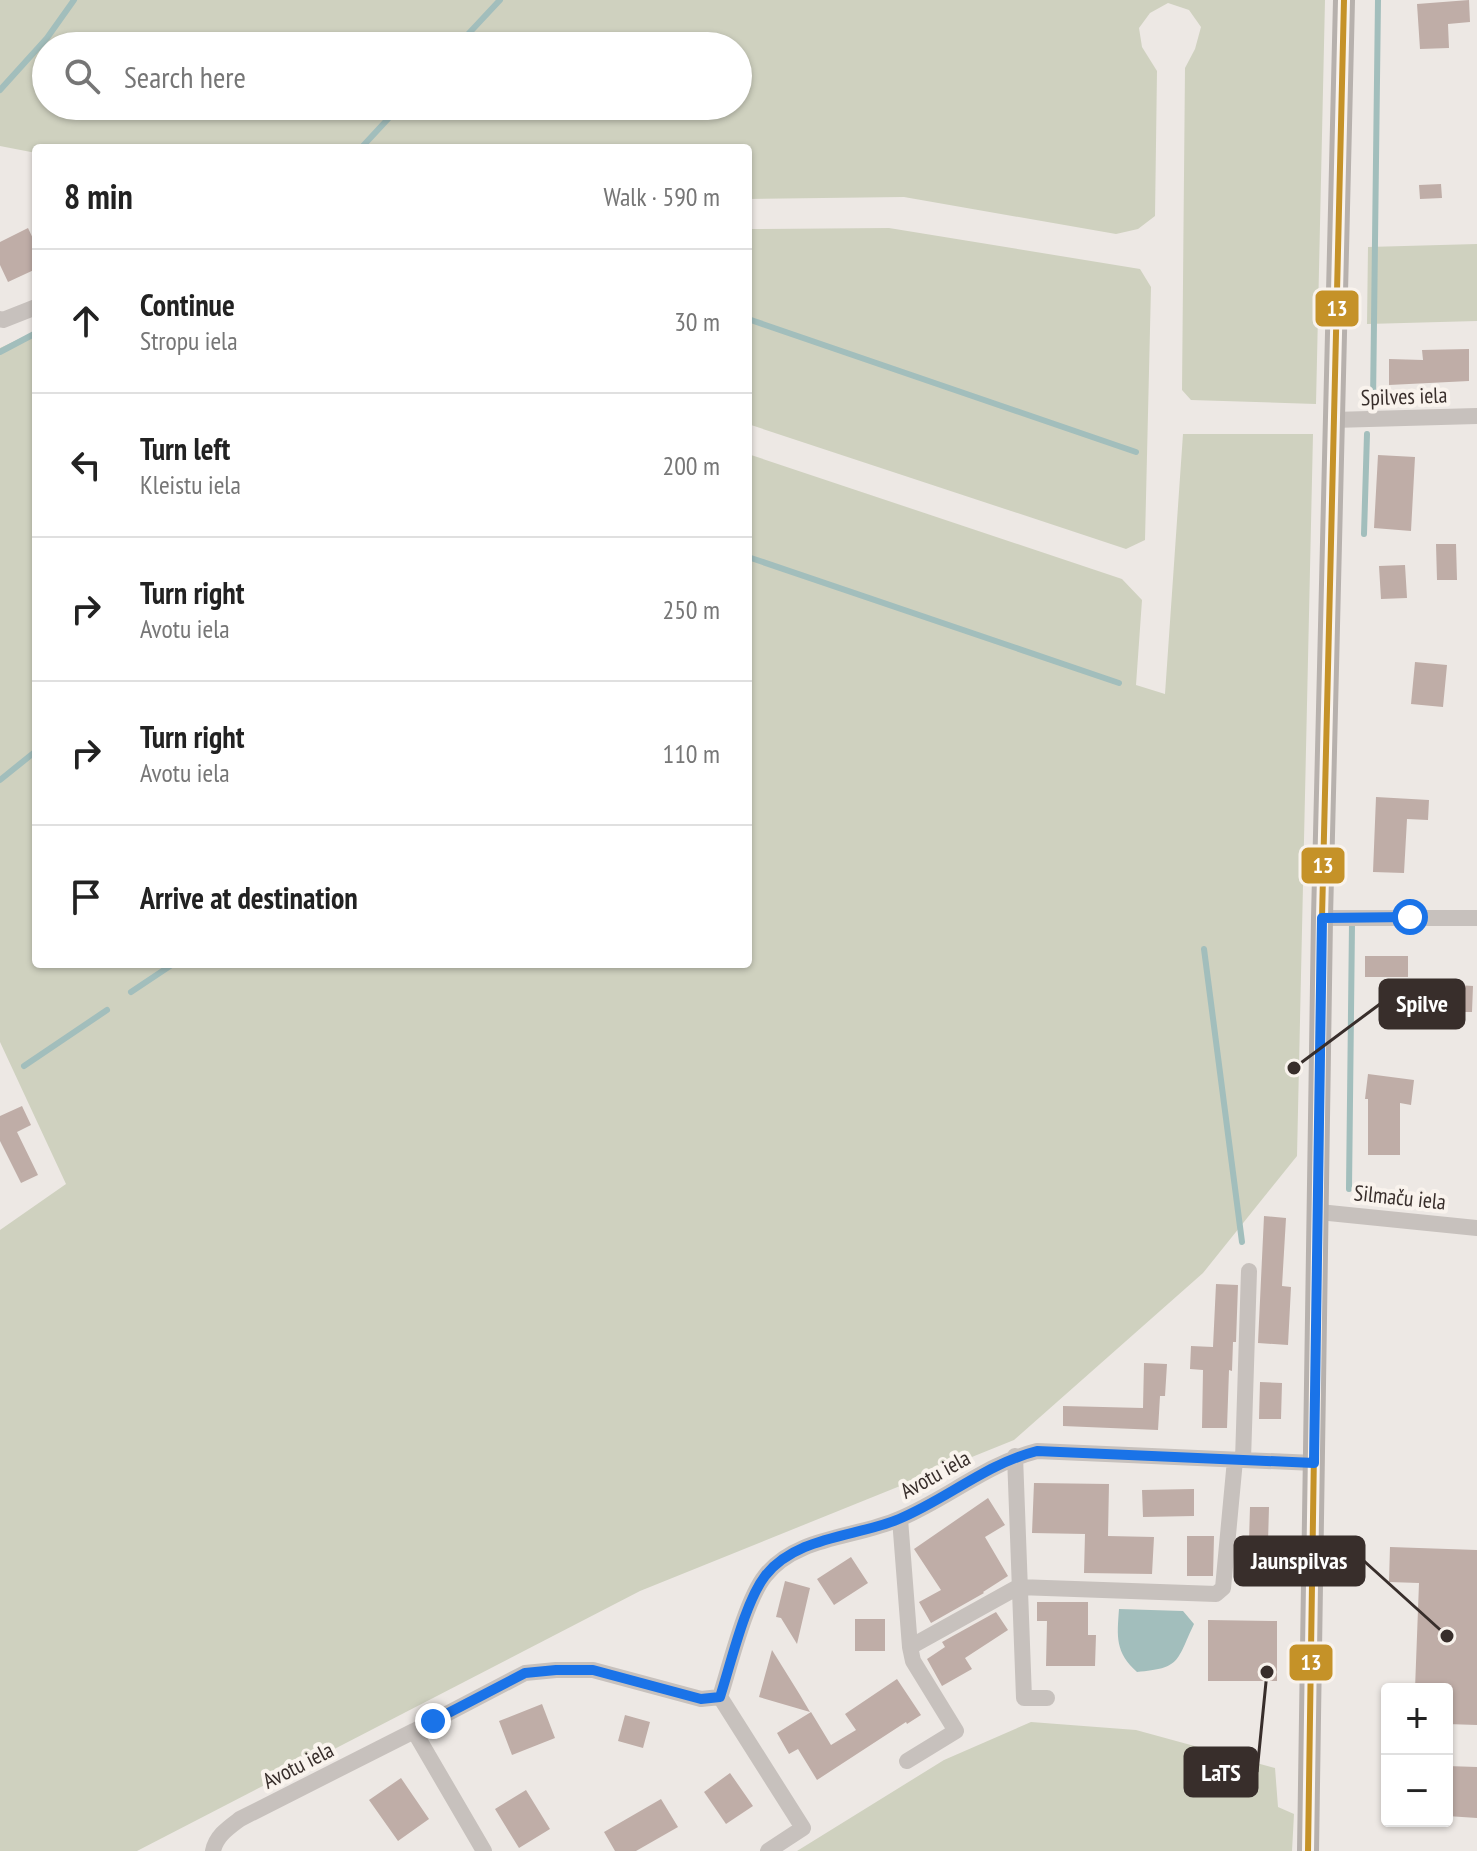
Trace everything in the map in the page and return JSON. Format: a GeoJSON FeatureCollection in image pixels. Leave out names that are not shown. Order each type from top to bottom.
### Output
{"type":"FeatureCollection","features":[{"type":"Feature","properties":{"kind":"street"},"geometry":{"type":"LineString","coordinates":[[1308,1851],[1322,918],[1344,0]]}},
{"type":"Feature","properties":{"kind":"street"},"geometry":{"type":"LineString","coordinates":[[0,319],[32,309]]}},
{"type":"Feature","properties":{"kind":"street","name":"Spilves iela"},"geometry":{"type":"LineString","coordinates":[[1333,420],[1477,416]]}},
{"type":"Feature","properties":{"kind":"street"},"geometry":{"type":"LineString","coordinates":[[1322,918],[1477,918]]}},
{"type":"Feature","properties":{"kind":"street","name":"Silmaču iela"},"geometry":{"type":"LineString","coordinates":[[1319,1212],[1477,1228]]}},
{"type":"Feature","properties":{"kind":"street"},"geometry":{"type":"LineString","coordinates":[[910,1647],[1018,1587],[1216,1594],[1223,1588],[1239,1460],[1249,1271]]}},
{"type":"Feature","properties":{"kind":"street","name":"Avotu iela"},"geometry":{"type":"LineString","coordinates":[[213,1851],[214,1843],[240,1819],[525,1673],[593,1670],[701,1699],[720,1697],[753,1597],[765,1576],[780,1561],[802,1548],[900,1519],[1015,1456],[1037,1451],[1314,1463]]}},
{"type":"Feature","properties":{"kind":"street"},"geometry":{"type":"LineString","coordinates":[[1015,1456],[1024,1698],[1047,1698]]}},
{"type":"Feature","properties":{"kind":"street"},"geometry":{"type":"LineString","coordinates":[[900,1519],[913,1661],[956,1731],[907,1761]]}},
{"type":"Feature","properties":{"kind":"street"},"geometry":{"type":"LineString","coordinates":[[720,1697],[803,1828],[768,1851]]}},
{"type":"Feature","properties":{"kind":"street"},"geometry":{"type":"LineString","coordinates":[[414,1731],[484,1851]]}},
{"type":"Feature","properties":{"kind":"green space"},"geometry":{"type":"Polygon","coordinates":[[[0,0],[1325,0],[1316,404],[1191,400],[1182,390],[1185,68],[1195,49],[1201,27],[1189,10],[1168,3],[1150,13],[1139,28],[1142,47],[1157,71],[1155,216],[1138,229],[1116,234],[904,197],[752,199],[752,144],[32,144],[32,152],[0,146],[0,0]]]}},
{"type":"Feature","properties":{"kind":"green space"},"geometry":{"type":"Polygon","coordinates":[[[889,228],[1140,269],[1151,287],[1145,540],[1126,549],[752,425],[752,229],[889,228]]]}},
{"type":"Feature","properties":{"kind":"green space"},"geometry":{"type":"Polygon","coordinates":[[[1477,244],[1477,321],[1367,324],[1368,247],[1477,244]]]}},
{"type":"Feature","properties":{"kind":"green space"},"geometry":{"type":"Polygon","coordinates":[[[32,333],[32,968],[752,968],[752,455],[1122,579],[1142,600],[1136,685],[1165,694],[1183,434],[1313,434],[1297,1156],[1203,1273],[1014,1440],[640,1591],[137,1851],[0,1851],[0,1230],[66,1184],[0,1042],[0,348],[32,333]]]}},
{"type":"Feature","properties":{"kind":"green space"},"geometry":{"type":"Polygon","coordinates":[[[1031,1722],[1136,1730],[1275,1768],[1278,1807],[1294,1814],[1292,1851],[797,1851],[944,1760],[1031,1722]]]}},
{"type":"Feature","properties":{"kind":"water"},"geometry":{"type":"Polygon","coordinates":[[[1119,1609],[1183,1611],[1194,1624],[1175,1661],[1162,1668],[1137,1672],[1125,1658],[1119,1644],[1119,1609]]]}},
{"type":"Feature","properties":{"kind":"building"},"geometry":{"type":"Polygon","coordinates":[[[1469,0],[1470,22],[1448,24],[1449,48],[1420,49],[1417,4],[1469,0]]]}},
{"type":"Feature","properties":{"kind":"building"},"geometry":{"type":"Polygon","coordinates":[[[1441,184],[1442,198],[1420,199],[1419,185],[1441,184]]]}},
{"type":"Feature","properties":{"kind":"building"},"geometry":{"type":"Polygon","coordinates":[[[28,228],[32,236],[32,271],[8,282],[0,265],[0,242],[28,228]]]}},
{"type":"Feature","properties":{"kind":"building"},"geometry":{"type":"Polygon","coordinates":[[[1469,349],[1469,381],[1389,385],[1389,359],[1423,360],[1422,350],[1469,349]]]}},
{"type":"Feature","properties":{"kind":"building"},"geometry":{"type":"Polygon","coordinates":[[[1378,455],[1415,457],[1411,531],[1374,528],[1378,455]]]}},
{"type":"Feature","properties":{"kind":"building"},"geometry":{"type":"Polygon","coordinates":[[[1436,544],[1456,544],[1457,580],[1437,580],[1436,544]]]}},
{"type":"Feature","properties":{"kind":"building"},"geometry":{"type":"Polygon","coordinates":[[[1405,565],[1407,598],[1381,599],[1379,566],[1405,565]]]}},
{"type":"Feature","properties":{"kind":"building"},"geometry":{"type":"Polygon","coordinates":[[[1415,662],[1447,665],[1443,707],[1411,704],[1415,662]]]}},
{"type":"Feature","properties":{"kind":"building"},"geometry":{"type":"Polygon","coordinates":[[[1376,797],[1429,800],[1428,820],[1407,819],[1404,873],[1373,872],[1376,797]]]}},
{"type":"Feature","properties":{"kind":"building"},"geometry":{"type":"Polygon","coordinates":[[[1365,956],[1408,956],[1408,977],[1365,977],[1365,956]]]}},
{"type":"Feature","properties":{"kind":"building"},"geometry":{"type":"Polygon","coordinates":[[[1458,985],[1473,986],[1472,1012],[1456,1012],[1458,985]]]}},
{"type":"Feature","properties":{"kind":"building"},"geometry":{"type":"Polygon","coordinates":[[[1368,1074],[1414,1080],[1411,1105],[1400,1103],[1400,1155],[1368,1155],[1368,1099],[1365,1099],[1368,1074]]]}},
{"type":"Feature","properties":{"kind":"building"},"geometry":{"type":"Polygon","coordinates":[[[22,1106],[31,1125],[17,1132],[38,1175],[21,1183],[0,1141],[0,1116],[22,1106]]]}},
{"type":"Feature","properties":{"kind":"building"},"geometry":{"type":"Polygon","coordinates":[[[1264,1216],[1286,1218],[1282,1286],[1291,1287],[1288,1345],[1258,1343],[1264,1216]]]}},
{"type":"Feature","properties":{"kind":"building"},"geometry":{"type":"Polygon","coordinates":[[[1216,1284],[1238,1285],[1236,1342],[1233,1342],[1232,1371],[1229,1370],[1227,1428],[1202,1428],[1203,1370],[1190,1369],[1191,1346],[1213,1347],[1216,1284]]]}},
{"type":"Feature","properties":{"kind":"building"},"geometry":{"type":"Polygon","coordinates":[[[1144,1363],[1167,1364],[1165,1396],[1160,1396],[1158,1430],[1063,1426],[1063,1406],[1143,1408],[1144,1363]]]}},
{"type":"Feature","properties":{"kind":"building"},"geometry":{"type":"Polygon","coordinates":[[[1260,1382],[1282,1383],[1281,1419],[1259,1419],[1260,1382]]]}},
{"type":"Feature","properties":{"kind":"building"},"geometry":{"type":"Polygon","coordinates":[[[1034,1483],[1109,1484],[1108,1536],[1154,1537],[1152,1574],[1084,1573],[1085,1534],[1032,1533],[1034,1483]]]}},
{"type":"Feature","properties":{"kind":"building"},"geometry":{"type":"Polygon","coordinates":[[[1194,1489],[1194,1516],[1143,1517],[1142,1490],[1194,1489]]]}},
{"type":"Feature","properties":{"kind":"building"},"geometry":{"type":"Polygon","coordinates":[[[988,1498],[1005,1525],[985,1537],[1008,1576],[931,1623],[919,1602],[941,1590],[914,1549],[988,1498]]]}},
{"type":"Feature","properties":{"kind":"building"},"geometry":{"type":"Polygon","coordinates":[[[1250,1507],[1269,1507],[1268,1542],[1249,1541],[1250,1507]]]}},
{"type":"Feature","properties":{"kind":"building"},"geometry":{"type":"Polygon","coordinates":[[[1187,1536],[1214,1536],[1213,1576],[1187,1576],[1187,1536]]]}},
{"type":"Feature","properties":{"kind":"building"},"geometry":{"type":"Polygon","coordinates":[[[1390,1547],[1477,1550],[1477,1725],[1453,1724],[1453,1683],[1415,1683],[1419,1583],[1389,1582],[1390,1547]]]}},
{"type":"Feature","properties":{"kind":"building"},"geometry":{"type":"Polygon","coordinates":[[[851,1557],[868,1583],[834,1605],[817,1579],[851,1557]]]}},
{"type":"Feature","properties":{"kind":"building"},"geometry":{"type":"Polygon","coordinates":[[[785,1581],[810,1588],[797,1644],[781,1618],[776,1617],[785,1581]]]}},
{"type":"Feature","properties":{"kind":"building"},"geometry":{"type":"Polygon","coordinates":[[[1037,1602],[1088,1602],[1088,1635],[1096,1635],[1095,1666],[1046,1666],[1047,1621],[1037,1621],[1037,1602]]]}},
{"type":"Feature","properties":{"kind":"building"},"geometry":{"type":"Polygon","coordinates":[[[996,1612],[1008,1630],[965,1658],[972,1669],[942,1686],[927,1659],[945,1647],[942,1642],[996,1612]]]}},
{"type":"Feature","properties":{"kind":"building"},"geometry":{"type":"Polygon","coordinates":[[[855,1619],[885,1619],[885,1651],[855,1651],[855,1619]]]}},
{"type":"Feature","properties":{"kind":"building"},"geometry":{"type":"Polygon","coordinates":[[[1208,1620],[1277,1621],[1277,1681],[1208,1681],[1208,1620]]]}},
{"type":"Feature","properties":{"kind":"building"},"geometry":{"type":"Polygon","coordinates":[[[772,1650],[800,1695],[810,1712],[759,1697],[772,1650]]]}},
{"type":"Feature","properties":{"kind":"building"},"geometry":{"type":"Polygon","coordinates":[[[897,1679],[921,1715],[817,1780],[798,1749],[789,1754],[777,1733],[811,1712],[831,1745],[856,1730],[845,1714],[897,1679]]]}},
{"type":"Feature","properties":{"kind":"building"},"geometry":{"type":"Polygon","coordinates":[[[542,1704],[555,1738],[512,1755],[499,1721],[542,1704]]]}},
{"type":"Feature","properties":{"kind":"building"},"geometry":{"type":"Polygon","coordinates":[[[625,1715],[650,1722],[643,1748],[618,1741],[625,1715]]]}},
{"type":"Feature","properties":{"kind":"building"},"geometry":{"type":"Polygon","coordinates":[[[1453,1766],[1477,1767],[1477,1818],[1453,1816],[1453,1766]]]}},
{"type":"Feature","properties":{"kind":"building"},"geometry":{"type":"Polygon","coordinates":[[[730,1773],[753,1806],[726,1824],[704,1792],[730,1773]]]}},
{"type":"Feature","properties":{"kind":"building"},"geometry":{"type":"Polygon","coordinates":[[[401,1778],[429,1819],[398,1841],[369,1800],[401,1778]]]}},
{"type":"Feature","properties":{"kind":"building"},"geometry":{"type":"Polygon","coordinates":[[[526,1790],[550,1829],[519,1848],[495,1809],[526,1790]]]}},
{"type":"Feature","properties":{"kind":"building"},"geometry":{"type":"Polygon","coordinates":[[[661,1799],[678,1827],[636,1851],[615,1851],[604,1832],[661,1799]]]}},
{"type":"Feature","properties":{"kind":"waterway"},"geometry":{"type":"LineString","coordinates":[[51,32],[74,0]]}},
{"type":"Feature","properties":{"kind":"waterway"},"geometry":{"type":"LineString","coordinates":[[470,32],[500,0]]}},
{"type":"Feature","properties":{"kind":"waterway"},"geometry":{"type":"LineString","coordinates":[[1373,403],[1378,0]]}},
{"type":"Feature","properties":{"kind":"waterway"},"geometry":{"type":"LineString","coordinates":[[0,90],[32,55]]}},
{"type":"Feature","properties":{"kind":"waterway"},"geometry":{"type":"LineString","coordinates":[[365,144],[387,120]]}},
{"type":"Feature","properties":{"kind":"waterway"},"geometry":{"type":"LineString","coordinates":[[752,320],[1136,452]]}},
{"type":"Feature","properties":{"kind":"waterway"},"geometry":{"type":"LineString","coordinates":[[0,352],[32,335]]}},
{"type":"Feature","properties":{"kind":"waterway"},"geometry":{"type":"LineString","coordinates":[[1364,534],[1367,434]]}},
{"type":"Feature","properties":{"kind":"waterway"},"geometry":{"type":"LineString","coordinates":[[752,558],[1119,683]]}},
{"type":"Feature","properties":{"kind":"waterway"},"geometry":{"type":"LineString","coordinates":[[0,780],[32,754]]}},
{"type":"Feature","properties":{"kind":"waterway"},"geometry":{"type":"LineString","coordinates":[[1349,1189],[1352,924]]}},
{"type":"Feature","properties":{"kind":"waterway"},"geometry":{"type":"LineString","coordinates":[[1204,949],[1242,1242]]}},
{"type":"Feature","properties":{"kind":"waterway"},"geometry":{"type":"LineString","coordinates":[[131,992],[167,968]]}},
{"type":"Feature","properties":{"kind":"waterway"},"geometry":{"type":"LineString","coordinates":[[24,1066],[107,1010]]}},
{"type":"Feature","properties":{"kind":"transit line","name":"13"},"geometry":{"type":"LineString","coordinates":[[1308,1851],[1322,918],[1344,0]]}},
{"type":"Feature","properties":{"kind":"place","name":"Spilve"},"geometry":{"type":"Point","coordinates":[1294,1068]}},
{"type":"Feature","properties":{"kind":"place","name":"Jaunspilvas"},"geometry":{"type":"Point","coordinates":[1447,1636]}},
{"type":"Feature","properties":{"kind":"place","name":"LaTS"},"geometry":{"type":"Point","coordinates":[1267,1672]}},
{"type":"Feature","properties":{"kind":"route"},"geometry":{"type":"LineString","coordinates":[[433,1721],[525,1673],[556,1670],[593,1670],[701,1699],[720,1697],[753,1597],[765,1576],[780,1561],[802,1548],[900,1519],[1015,1456],[1037,1451],[1314,1463],[1322,918],[1410,917]]}}]}
